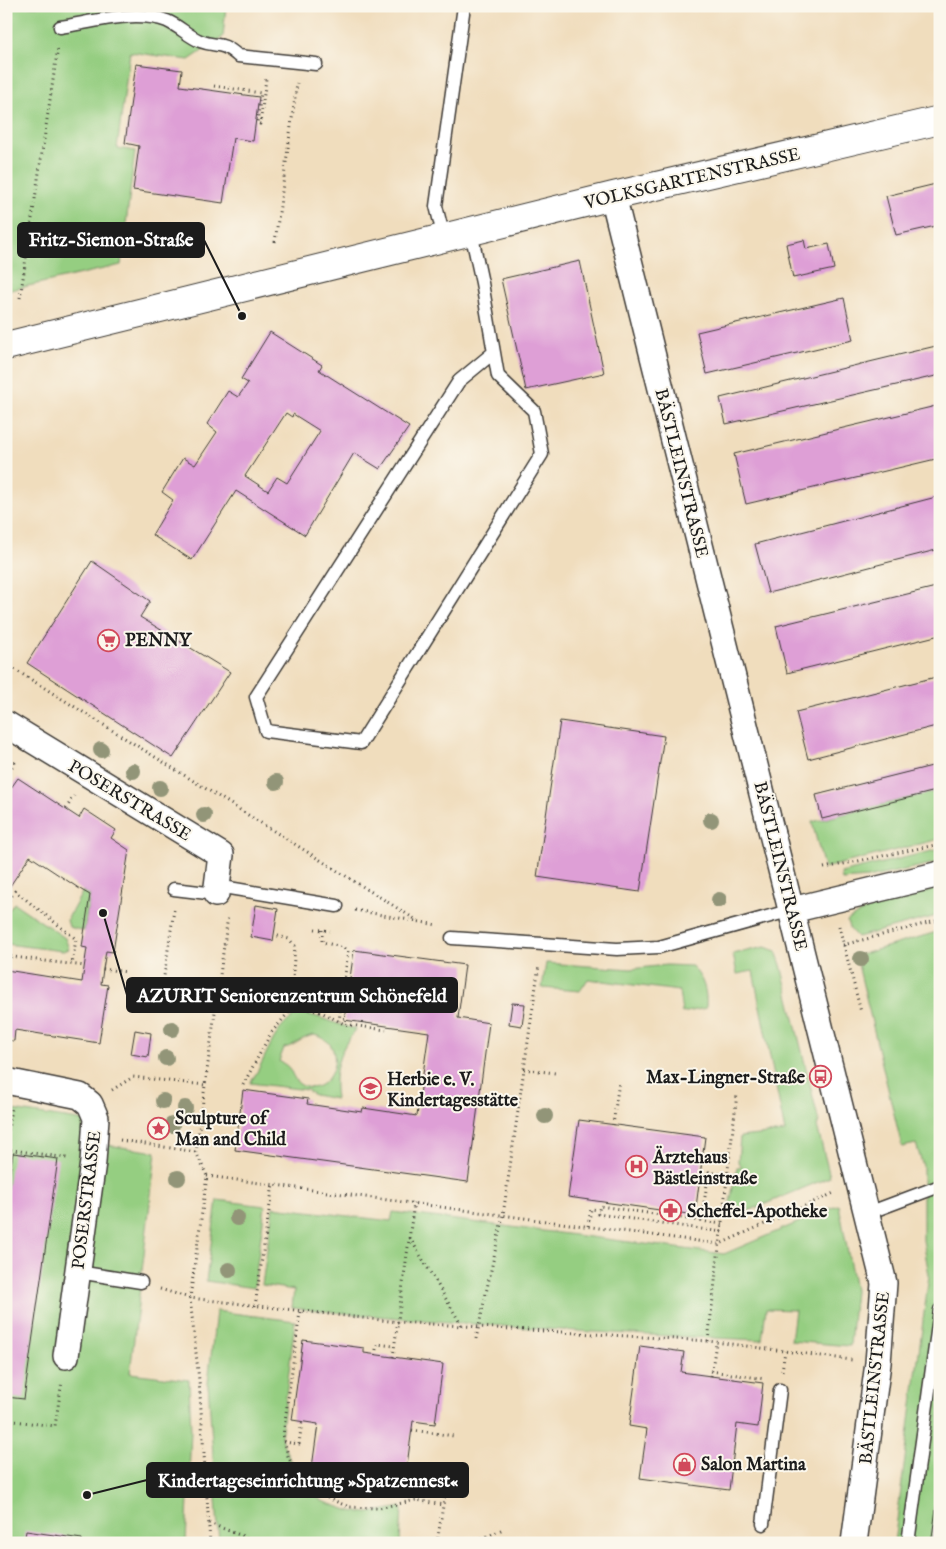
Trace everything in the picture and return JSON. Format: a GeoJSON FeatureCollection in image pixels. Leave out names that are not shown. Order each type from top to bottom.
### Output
{"type":"FeatureCollection","features":[{"type":"Feature","properties":{"kind":"main road","name":"VOLKSGARTENSTRASSE"},"geometry":{"type":"LineString","coordinates":[[8,359],[444,238],[613,196],[940,120]]}},
{"type":"Feature","properties":{"kind":"street","name":"BÄSTLEINSTRASSE"},"geometry":{"type":"LineString","coordinates":[[613,196],[884,1283],[878,1363],[854,1543]]}},
{"type":"Feature","properties":{"kind":"street","name":"POSERSTRASSE"},"geometry":{"type":"LineString","coordinates":[[6,724],[221,855],[222,889]]}},
{"type":"Feature","properties":{"kind":"street"},"geometry":{"type":"LineString","coordinates":[[792,910],[940,874]]}},
{"type":"Feature","properties":{"kind":"street"},"geometry":{"type":"LineString","coordinates":[[10,1082],[80,1096],[90,1104]]}},
{"type":"Feature","properties":{"kind":"street","name":"POSERSTRASSE"},"geometry":{"type":"LineString","coordinates":[[66,1356],[96,1137],[96,1118],[90,1104]]}},
{"type":"Feature","properties":{"kind":"lane"},"geometry":{"type":"LineString","coordinates":[[444,238],[436,206],[464,6]]}},
{"type":"Feature","properties":{"kind":"lane"},"geometry":{"type":"LineString","coordinates":[[60,28],[128,17],[153,17],[178,26],[199,40],[229,48],[238,56],[316,64]]}},
{"type":"Feature","properties":{"kind":"lane"},"geometry":{"type":"LineString","coordinates":[[471,232],[498,376],[534,410],[542,454],[361,743],[266,731],[256,697],[459,381],[493,353]]}},
{"type":"Feature","properties":{"kind":"lane"},"geometry":{"type":"LineString","coordinates":[[176,889],[222,889],[337,906]]}},
{"type":"Feature","properties":{"kind":"lane"},"geometry":{"type":"LineString","coordinates":[[452,938],[617,950],[659,947],[792,910]]}},
{"type":"Feature","properties":{"kind":"lane"},"geometry":{"type":"LineString","coordinates":[[868,1213],[940,1186]]}},
{"type":"Feature","properties":{"kind":"lane"},"geometry":{"type":"LineString","coordinates":[[78,1272],[141,1282]]}},
{"type":"Feature","properties":{"kind":"lane"},"geometry":{"type":"LineString","coordinates":[[908,1543],[940,1310]]}},
{"type":"Feature","properties":{"kind":"lane"},"geometry":{"type":"LineString","coordinates":[[763,1524],[780,1390]]}},
{"type":"Feature","properties":{"kind":"path"},"geometry":{"type":"LineString","coordinates":[[20,298],[60,28]]}},
{"type":"Feature","properties":{"kind":"path"},"geometry":{"type":"LineString","coordinates":[[275,242],[300,62]]}},
{"type":"Feature","properties":{"kind":"path"},"geometry":{"type":"LineString","coordinates":[[214,86],[261,93],[257,123],[260,124],[264,94]]}},
{"type":"Feature","properties":{"kind":"path"},"geometry":{"type":"LineString","coordinates":[[6,390],[8,359]]}},
{"type":"Feature","properties":{"kind":"path"},"geometry":{"type":"LineString","coordinates":[[6,664],[418,922],[337,906]]}},
{"type":"Feature","properties":{"kind":"path"},"geometry":{"type":"LineString","coordinates":[[824,868],[940,844]]}},
{"type":"Feature","properties":{"kind":"path"},"geometry":{"type":"LineString","coordinates":[[176,889],[161,996],[216,1003]]}},
{"type":"Feature","properties":{"kind":"path"},"geometry":{"type":"LineString","coordinates":[[210,1543],[199,1380],[190,1298],[207,1176],[196,1152],[216,1003],[222,889]]}},
{"type":"Feature","properties":{"kind":"path"},"geometry":{"type":"LineString","coordinates":[[6,904],[14,891],[76,939],[72,965]]}},
{"type":"Feature","properties":{"kind":"path"},"geometry":{"type":"LineString","coordinates":[[843,945],[940,920]]}},
{"type":"Feature","properties":{"kind":"path"},"geometry":{"type":"LineString","coordinates":[[838,922],[861,1012]]}},
{"type":"Feature","properties":{"kind":"path"},"geometry":{"type":"LineString","coordinates":[[314,929],[330,931]]}},
{"type":"Feature","properties":{"kind":"path"},"geometry":{"type":"LineString","coordinates":[[322,930],[322,942],[342,947],[348,951],[339,1022]]}},
{"type":"Feature","properties":{"kind":"path"},"geometry":{"type":"LineString","coordinates":[[243,1086],[271,1033],[295,1005],[293,971],[295,946],[289,939],[274,935]]}},
{"type":"Feature","properties":{"kind":"path"},"geometry":{"type":"LineString","coordinates":[[476,1340],[504,1214],[542,944]]}},
{"type":"Feature","properties":{"kind":"path"},"geometry":{"type":"LineString","coordinates":[[6,956],[84,966]]}},
{"type":"Feature","properties":{"kind":"path"},"geometry":{"type":"LineString","coordinates":[[103,969],[127,972]]}},
{"type":"Feature","properties":{"kind":"path"},"geometry":{"type":"LineString","coordinates":[[295,1005],[323,1013],[339,1022],[386,1030]]}},
{"type":"Feature","properties":{"kind":"path"},"geometry":{"type":"LineString","coordinates":[[524,1069],[554,1073]]}},
{"type":"Feature","properties":{"kind":"path"},"geometry":{"type":"LineString","coordinates":[[90,1104],[133,1077],[205,1085]]}},
{"type":"Feature","properties":{"kind":"path"},"geometry":{"type":"LineString","coordinates":[[613,1125],[619,1081]]}},
{"type":"Feature","properties":{"kind":"path"},"geometry":{"type":"LineString","coordinates":[[6,1145],[10,1082]]}},
{"type":"Feature","properties":{"kind":"path"},"geometry":{"type":"LineString","coordinates":[[708,1341],[737,1094]]}},
{"type":"Feature","properties":{"kind":"path"},"geometry":{"type":"LineString","coordinates":[[96,1137],[196,1152]]}},
{"type":"Feature","properties":{"kind":"path"},"geometry":{"type":"LineString","coordinates":[[6,1149],[93,1162]]}},
{"type":"Feature","properties":{"kind":"path"},"geometry":{"type":"LineString","coordinates":[[701,1221],[709,1172],[728,1175]]}},
{"type":"Feature","properties":{"kind":"path"},"geometry":{"type":"LineString","coordinates":[[207,1176],[720,1244],[843,1189]]}},
{"type":"Feature","properties":{"kind":"path"},"geometry":{"type":"LineString","coordinates":[[255,1306],[273,1184]]}},
{"type":"Feature","properties":{"kind":"path"},"geometry":{"type":"LineString","coordinates":[[393,1358],[414,1202]]}},
{"type":"Feature","properties":{"kind":"path"},"geometry":{"type":"LineString","coordinates":[[722,1224],[600,1206],[598,1214],[722,1232]]}},
{"type":"Feature","properties":{"kind":"path"},"geometry":{"type":"LineString","coordinates":[[588,1226],[591,1209],[599,1210]]}},
{"type":"Feature","properties":{"kind":"path"},"geometry":{"type":"LineString","coordinates":[[410,1238],[462,1326]]}},
{"type":"Feature","properties":{"kind":"path"},"geometry":{"type":"LineString","coordinates":[[141,1282],[190,1298],[300,1312],[398,1322],[708,1341],[858,1361]]}},
{"type":"Feature","properties":{"kind":"path"},"geometry":{"type":"LineString","coordinates":[[300,1312],[284,1442],[288,1456],[300,1478],[316,1493],[328,1500],[364,1509],[416,1500],[443,1505]]}},
{"type":"Feature","properties":{"kind":"path"},"geometry":{"type":"LineString","coordinates":[[711,1376],[716,1343]]}},
{"type":"Feature","properties":{"kind":"path"},"geometry":{"type":"LineString","coordinates":[[375,1355],[377,1344],[394,1346]]}},
{"type":"Feature","properties":{"kind":"path"},"geometry":{"type":"LineString","coordinates":[[6,1420],[55,1426],[66,1356]]}},
{"type":"Feature","properties":{"kind":"path"},"geometry":{"type":"LineString","coordinates":[[712,1371],[768,1379]]}},
{"type":"Feature","properties":{"kind":"path"},"geometry":{"type":"LineString","coordinates":[[284,1442],[298,1444],[302,1421]]}},
{"type":"Feature","properties":{"kind":"path"},"geometry":{"type":"LineString","coordinates":[[412,1430],[454,1436]]}},
{"type":"Feature","properties":{"kind":"path"},"geometry":{"type":"LineString","coordinates":[[437,1543],[447,1481]]}},
{"type":"Feature","properties":{"kind":"path"},"geometry":{"type":"LineString","coordinates":[[209,1523],[245,1537],[249,1543]]}},
{"type":"Feature","properties":{"kind":"path"},"geometry":{"type":"LineString","coordinates":[[473,1543],[503,1529]]}},
{"type":"Feature","properties":{"kind":"green space"},"geometry":{"type":"Polygon","coordinates":[[[6,6],[226,6],[223,37],[189,60],[130,52],[117,148],[135,151],[121,265],[6,291],[6,6]]]}},
{"type":"Feature","properties":{"kind":"green space"},"geometry":{"type":"Polygon","coordinates":[[[940,790],[940,839],[824,868],[812,822],[940,790]]]}},
{"type":"Feature","properties":{"kind":"green space"},"geometry":{"type":"Polygon","coordinates":[[[940,849],[940,862],[868,878],[842,880],[841,873],[940,849]]]}},
{"type":"Feature","properties":{"kind":"green space"},"geometry":{"type":"Polygon","coordinates":[[[940,888],[940,915],[857,937],[849,928],[847,921],[868,909],[892,900],[940,888]]]}},
{"type":"Feature","properties":{"kind":"green space"},"geometry":{"type":"Polygon","coordinates":[[[83,891],[90,895],[84,931],[69,927],[67,920],[83,891]]]}},
{"type":"Feature","properties":{"kind":"green space"},"geometry":{"type":"Polygon","coordinates":[[[14,903],[65,938],[69,949],[63,951],[6,944],[6,914],[14,903]]]}},
{"type":"Feature","properties":{"kind":"green space"},"geometry":{"type":"Polygon","coordinates":[[[940,931],[940,1543],[894,1543],[929,1275],[923,1240],[923,1166],[916,1144],[902,1147],[856,956],[940,931]]]}},
{"type":"Feature","properties":{"kind":"green space"},"geometry":{"type":"Polygon","coordinates":[[[765,947],[776,951],[781,965],[819,1122],[817,1126],[830,1177],[739,1215],[728,1212],[737,1167],[742,1166],[738,1162],[740,1137],[785,1132],[753,971],[737,974],[733,954],[765,947]]]}},
{"type":"Feature","properties":{"kind":"green space"},"geometry":{"type":"Polygon","coordinates":[[[546,963],[631,969],[666,965],[692,966],[704,986],[706,1008],[682,1013],[679,991],[588,979],[580,991],[542,988],[546,963]]]}},
{"type":"Feature","properties":{"kind":"green space"},"geometry":{"type":"Polygon","coordinates":[[[299,1013],[356,1029],[345,1045],[338,1062],[335,1080],[336,1099],[314,1095],[307,1090],[250,1083],[275,1036],[289,1020],[299,1013]],[[314,1035],[284,1048],[279,1061],[288,1067],[296,1080],[303,1086],[313,1088],[322,1084],[329,1077],[333,1068],[334,1057],[332,1048],[325,1040],[314,1035]]]}},
{"type":"Feature","properties":{"kind":"green space"},"geometry":{"type":"Polygon","coordinates":[[[6,1109],[85,1121],[86,1142],[156,1152],[130,1373],[189,1380],[191,1431],[186,1543],[6,1543],[6,1109]]]}},
{"type":"Feature","properties":{"kind":"green space"},"geometry":{"type":"Polygon","coordinates":[[[217,1200],[265,1206],[254,1288],[206,1281],[217,1200]]]}},
{"type":"Feature","properties":{"kind":"green space"},"geometry":{"type":"Polygon","coordinates":[[[839,1205],[855,1290],[850,1346],[791,1341],[795,1310],[766,1309],[762,1340],[703,1338],[468,1324],[292,1308],[294,1290],[262,1285],[273,1207],[391,1221],[393,1212],[724,1254],[839,1205]]]}},
{"type":"Feature","properties":{"kind":"green space"},"geometry":{"type":"Polygon","coordinates":[[[216,1311],[295,1321],[281,1438],[297,1478],[308,1491],[322,1501],[351,1511],[368,1513],[402,1507],[400,1543],[219,1543],[208,1383],[216,1311]]]}},
{"type":"Feature","properties":{"kind":"building"},"geometry":{"type":"Polygon","coordinates":[[[136,64],[182,70],[180,86],[259,97],[253,141],[233,138],[223,203],[133,190],[139,146],[125,143],[136,64]]]}},
{"type":"Feature","properties":{"kind":"building"},"geometry":{"type":"Polygon","coordinates":[[[940,183],[940,225],[896,235],[886,196],[940,183]]]}},
{"type":"Feature","properties":{"kind":"building"},"geometry":{"type":"Polygon","coordinates":[[[804,240],[806,249],[829,244],[834,269],[793,278],[786,244],[804,240]]]}},
{"type":"Feature","properties":{"kind":"building"},"geometry":{"type":"Polygon","coordinates":[[[580,261],[604,373],[526,390],[501,279],[580,261]]]}},
{"type":"Feature","properties":{"kind":"building"},"geometry":{"type":"Polygon","coordinates":[[[844,298],[853,340],[707,374],[697,332],[844,298]]]}},
{"type":"Feature","properties":{"kind":"building"},"geometry":{"type":"Polygon","coordinates":[[[270,332],[322,365],[319,370],[409,427],[380,469],[354,453],[305,535],[236,491],[192,560],[152,535],[173,500],[162,492],[183,458],[195,465],[217,432],[207,424],[228,391],[238,397],[248,383],[241,379],[270,332]],[[286,413],[245,476],[268,491],[277,477],[287,483],[320,431],[293,414],[292,417],[286,413]]]}},
{"type":"Feature","properties":{"kind":"building"},"geometry":{"type":"Polygon","coordinates":[[[940,345],[940,375],[726,424],[720,398],[940,345]]]}},
{"type":"Feature","properties":{"kind":"building"},"geometry":{"type":"Polygon","coordinates":[[[940,405],[940,458],[746,504],[734,454],[940,405]]]}},
{"type":"Feature","properties":{"kind":"building"},"geometry":{"type":"Polygon","coordinates":[[[940,496],[940,549],[768,593],[755,544],[940,496]]]}},
{"type":"Feature","properties":{"kind":"building","name":"PENNY"},"geometry":{"type":"Polygon","coordinates":[[[92,561],[150,601],[140,617],[230,672],[173,758],[27,663],[92,561]]]}},
{"type":"Feature","properties":{"kind":"building"},"geometry":{"type":"Polygon","coordinates":[[[940,586],[940,635],[787,673],[776,626],[940,586]]]}},
{"type":"Feature","properties":{"kind":"building"},"geometry":{"type":"Polygon","coordinates":[[[940,676],[940,725],[808,759],[796,712],[940,676]]]}},
{"type":"Feature","properties":{"kind":"building"},"geometry":{"type":"Polygon","coordinates":[[[560,721],[664,736],[640,892],[537,877],[560,721]]]}},
{"type":"Feature","properties":{"kind":"building"},"geometry":{"type":"Polygon","coordinates":[[[940,764],[940,790],[822,819],[816,795],[940,764]]]}},
{"type":"Feature","properties":{"kind":"building"},"geometry":{"type":"Polygon","coordinates":[[[18,778],[79,818],[84,809],[116,830],[111,838],[129,850],[113,952],[106,951],[103,969],[101,984],[108,985],[99,1043],[15,1030],[14,1041],[6,1040],[6,970],[82,982],[87,948],[82,947],[90,895],[30,856],[6,892],[6,795],[18,778]]]}},
{"type":"Feature","properties":{"kind":"building"},"geometry":{"type":"Polygon","coordinates":[[[256,905],[278,909],[273,941],[251,937],[256,905]]]}},
{"type":"Feature","properties":{"kind":"building"},"geometry":{"type":"Polygon","coordinates":[[[354,950],[465,965],[458,1018],[489,1023],[468,1182],[235,1150],[243,1090],[308,1099],[307,1104],[362,1112],[363,1108],[417,1116],[429,1032],[344,1020],[354,950]]]}},
{"type":"Feature","properties":{"kind":"building"},"geometry":{"type":"Polygon","coordinates":[[[512,1003],[525,1004],[522,1026],[509,1024],[512,1003]]]}},
{"type":"Feature","properties":{"kind":"building"},"geometry":{"type":"Polygon","coordinates":[[[135,1030],[151,1033],[148,1057],[131,1054],[135,1030]]]}},
{"type":"Feature","properties":{"kind":"building","name":"Ärztehaus Bästleinstraße"},"geometry":{"type":"Polygon","coordinates":[[[579,1120],[705,1137],[695,1215],[568,1197],[579,1120]]]}},
{"type":"Feature","properties":{"kind":"building"},"geometry":{"type":"Polygon","coordinates":[[[13,1153],[58,1159],[24,1399],[6,1397],[6,1197],[13,1153]]]}},
{"type":"Feature","properties":{"kind":"building"},"geometry":{"type":"Polygon","coordinates":[[[303,1340],[364,1348],[364,1353],[443,1364],[435,1424],[413,1421],[403,1495],[310,1482],[318,1424],[292,1420],[303,1340]]]}},
{"type":"Feature","properties":{"kind":"building"},"geometry":{"type":"Polygon","coordinates":[[[640,1346],[684,1352],[681,1372],[763,1383],[758,1427],[737,1424],[729,1490],[640,1478],[647,1429],[629,1426],[640,1346]]]}},
{"type":"Feature","properties":{"kind":"building"},"geometry":{"type":"Polygon","coordinates":[[[939,1487],[940,1543],[931,1543],[933,1530],[939,1487]]]}},
{"type":"Feature","properties":{"kind":"building"},"geometry":{"type":"Polygon","coordinates":[[[26,1531],[82,1539],[82,1543],[24,1543],[26,1531]]]}},
{"type":"Feature","properties":{"kind":"place","name":"Fritz-Siemon-Straße"},"geometry":{"type":"Point","coordinates":[242,316]}},
{"type":"Feature","properties":{"kind":"place","name":"PENNY"},"geometry":{"type":"Point","coordinates":[109,640]}},
{"type":"Feature","properties":{"kind":"place","name":"AZURIT Seniorenzentrum Schönefeld"},"geometry":{"type":"Point","coordinates":[103,913]}},
{"type":"Feature","properties":{"kind":"place","name":"Max-Lingner-Straße"},"geometry":{"type":"Point","coordinates":[821,1077]}},
{"type":"Feature","properties":{"kind":"place","name":"Herbie e. V. Kindertagesstätte"},"geometry":{"type":"Point","coordinates":[371,1089]}},
{"type":"Feature","properties":{"kind":"place","name":"Sculpture of Man and Child"},"geometry":{"type":"Point","coordinates":[159,1128]}},
{"type":"Feature","properties":{"kind":"place","name":"Ärztehaus Bästleinstraße"},"geometry":{"type":"Point","coordinates":[637,1167]}},
{"type":"Feature","properties":{"kind":"place","name":"Scheffel-Apotheke"},"geometry":{"type":"Point","coordinates":[671,1211]}},
{"type":"Feature","properties":{"kind":"place","name":"Salon Martina"},"geometry":{"type":"Point","coordinates":[685,1464]}},
{"type":"Feature","properties":{"kind":"place","name":"Kindertageseinrichtung »Spatzennest«"},"geometry":{"type":"Point","coordinates":[87,1495]}}]}
